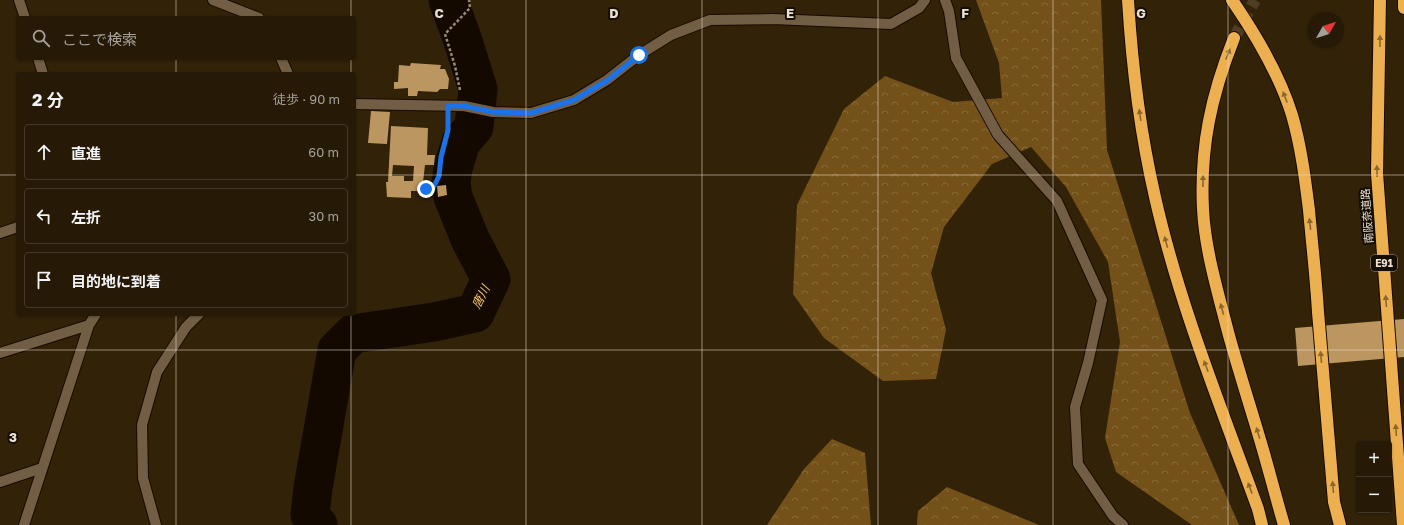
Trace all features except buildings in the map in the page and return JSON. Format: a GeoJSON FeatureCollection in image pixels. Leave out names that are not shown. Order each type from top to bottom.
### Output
{"type":"FeatureCollection","features":[{"type":"Feature","properties":{"kind":"highway"},"geometry":{"type":"LineString","coordinates":[[1128,0],[1135,81],[1155,198],[1168,247],[1196,338],[1256,502],[1262,525]]}},
{"type":"Feature","properties":{"kind":"highway"},"geometry":{"type":"LineString","coordinates":[[1232,0],[1267,56],[1280,84],[1292,114],[1304,171],[1314,263],[1334,502],[1340,525]]}},
{"type":"Feature","properties":{"kind":"highway","name":"南阪奈道路"},"geometry":{"type":"LineString","coordinates":[[1380,0],[1377,172],[1403,525]]}},
{"type":"Feature","properties":{"kind":"highway"},"geometry":{"type":"LineString","coordinates":[[1404,0],[1404,8]]}},
{"type":"Feature","properties":{"kind":"highway"},"geometry":{"type":"LineString","coordinates":[[1234,38],[1221,71],[1205,138],[1202,172],[1203,210],[1207,248],[1218,292],[1237,364],[1262,444],[1284,525]]}},
{"type":"Feature","properties":{"kind":"street"},"geometry":{"type":"LineString","coordinates":[[19,0],[24,16]]}},
{"type":"Feature","properties":{"kind":"street"},"geometry":{"type":"LineString","coordinates":[[213,0],[254,16]]}},
{"type":"Feature","properties":{"kind":"street"},"geometry":{"type":"LineString","coordinates":[[356,104],[464,106],[493,112],[531,113],[574,100],[608,80],[639,55],[665,39],[710,20],[773,19],[892,24],[920,8],[925,0]]}},
{"type":"Feature","properties":{"kind":"street"},"geometry":{"type":"LineString","coordinates":[[945,0],[949,11],[956,58],[998,135],[1057,201],[1102,300],[1088,363],[1076,407],[1078,464],[1113,516],[1123,525]]}},
{"type":"Feature","properties":{"kind":"street"},"geometry":{"type":"LineString","coordinates":[[39,60],[42,72]]}},
{"type":"Feature","properties":{"kind":"street"},"geometry":{"type":"LineString","coordinates":[[283,60],[287,72]]}},
{"type":"Feature","properties":{"kind":"street"},"geometry":{"type":"LineString","coordinates":[[0,233],[16,228]]}},
{"type":"Feature","properties":{"kind":"street"},"geometry":{"type":"LineString","coordinates":[[24,525],[90,325],[95,316]]}},
{"type":"Feature","properties":{"kind":"street"},"geometry":{"type":"LineString","coordinates":[[156,525],[143,478],[142,425],[157,372],[186,327],[197,316]]}},
{"type":"Feature","properties":{"kind":"street"},"geometry":{"type":"LineString","coordinates":[[0,353],[90,325]]}},
{"type":"Feature","properties":{"kind":"street"},"geometry":{"type":"LineString","coordinates":[[0,482],[42,468]]}},
{"type":"Feature","properties":{"kind":"path"},"geometry":{"type":"LineString","coordinates":[[464,106],[455,66],[445,34],[470,8],[469,0]]}},
{"type":"Feature","properties":{"kind":"path"},"geometry":{"type":"LineString","coordinates":[[422,187],[432,190],[439,176],[441,157],[448,130],[448,106]]}},
{"type":"Feature","properties":{"kind":"green space"},"geometry":{"type":"Polygon","coordinates":[[[976,0],[1101,0],[1107,150],[1190,413],[1239,525],[1192,525],[1116,472],[1105,438],[1120,342],[1108,262],[1066,187],[1031,147],[992,164],[944,227],[931,273],[946,330],[936,379],[883,381],[824,338],[793,294],[797,205],[844,109],[885,76],[953,102],[1002,98],[999,63],[976,0]]]}},
{"type":"Feature","properties":{"kind":"green space"},"geometry":{"type":"Polygon","coordinates":[[[832,439],[865,453],[871,525],[767,525],[804,469],[832,439]]]}},
{"type":"Feature","properties":{"kind":"green space"},"geometry":{"type":"Polygon","coordinates":[[[947,487],[1039,525],[917,525],[918,511],[947,487]]]}},
{"type":"Feature","properties":{"kind":"waterway","name":"唐川"},"geometry":{"type":"LineString","coordinates":[[318,525],[310,515],[313,488],[337,350],[353,334],[434,322],[475,313],[491,279],[470,239],[453,197],[451,183],[453,168],[461,142],[474,127],[478,89],[448,0]]}},
{"type":"Feature","properties":{"kind":"tunnel"},"geometry":{"type":"LineString","coordinates":[[1234,38],[1255,0]]}},
{"type":"Feature","properties":{"kind":"route"},"geometry":{"type":"LineString","coordinates":[[426,189],[432,190],[439,176],[441,157],[448,130],[448,106],[464,106],[493,112],[531,113],[574,100],[608,80],[639,55]]}}]}
